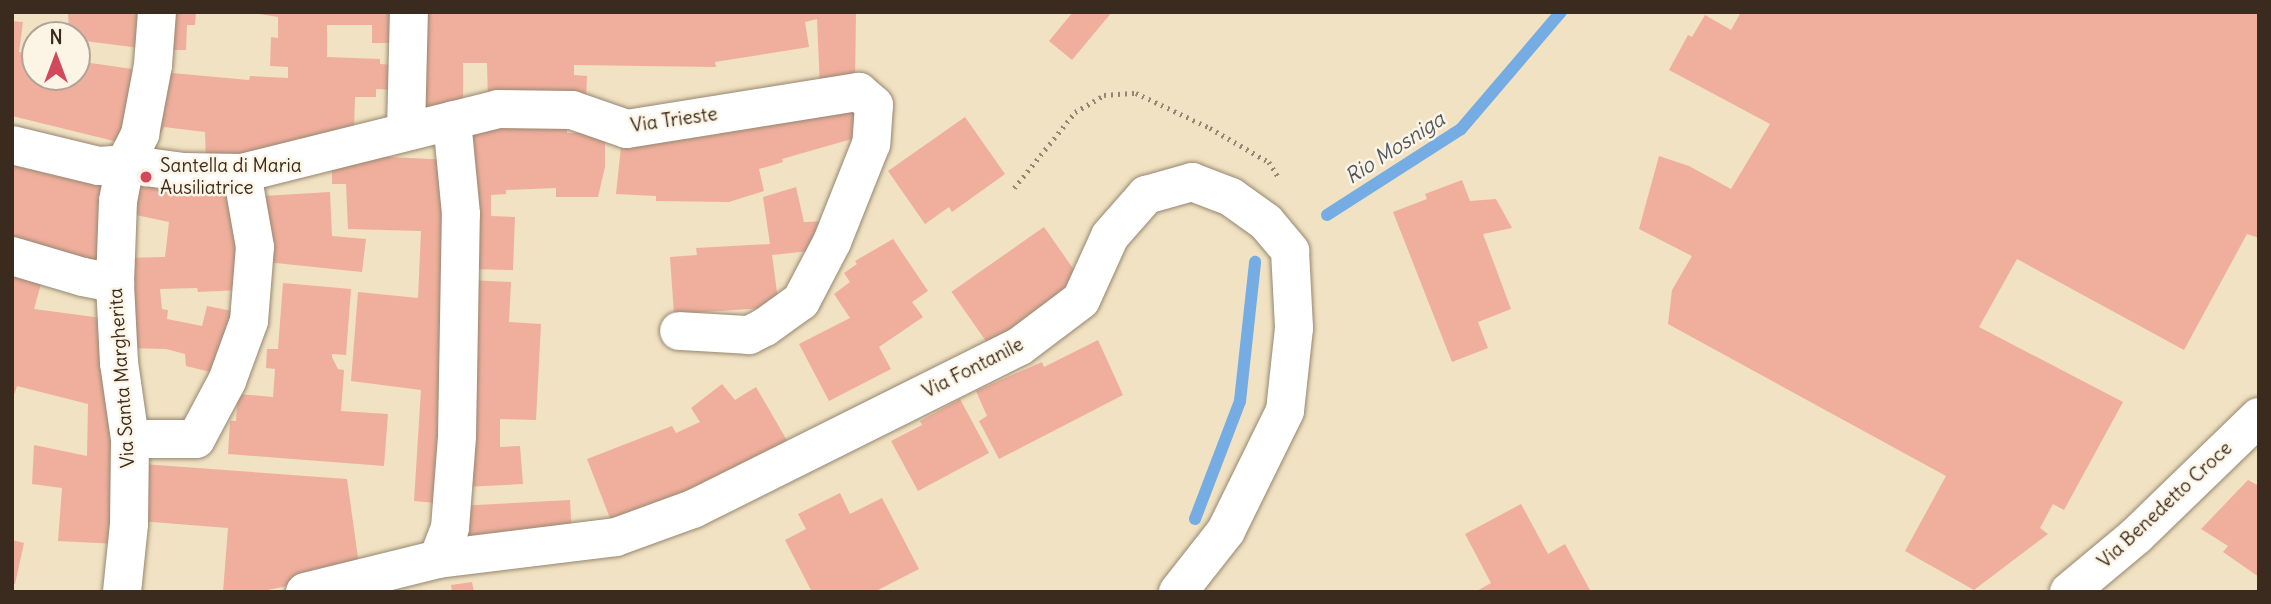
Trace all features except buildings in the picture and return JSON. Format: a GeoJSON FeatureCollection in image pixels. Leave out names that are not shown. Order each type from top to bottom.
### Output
{"type":"FeatureCollection","features":[{"type":"Feature","properties":{"kind":"street","name":"Via Santa Margherita"},"geometry":{"type":"LineString","coordinates":[[122,592],[129,524],[130,439],[119,363],[115,283],[118,201],[125,164],[140,134],[153,65],[157,12]]}},
{"type":"Feature","properties":{"kind":"street"},"geometry":{"type":"LineString","coordinates":[[406,131],[409,12]]}},
{"type":"Feature","properties":{"kind":"street","name":"Via Trieste"},"geometry":{"type":"LineString","coordinates":[[12,145],[99,166],[125,164],[183,172],[242,173],[498,109],[572,110],[627,130],[859,92],[874,104],[871,144],[832,242],[801,301],[749,335],[678,331]]}},
{"type":"Feature","properties":{"kind":"street"},"geometry":{"type":"LineString","coordinates":[[438,559],[450,528],[457,436],[461,214],[452,120]]}},
{"type":"Feature","properties":{"kind":"street"},"geometry":{"type":"LineString","coordinates":[[130,439],[196,439],[227,381],[249,321],[255,247],[242,173]]}},
{"type":"Feature","properties":{"kind":"street","name":"Via Fontanile"},"geometry":{"type":"LineString","coordinates":[[305,592],[438,559],[616,537],[692,509],[1020,346],[1081,300],[1110,236],[1146,195],[1192,182],[1231,197],[1258,215],[1290,251],[1294,328],[1285,411],[1226,531],[1178,592]]}},
{"type":"Feature","properties":{"kind":"street"},"geometry":{"type":"LineString","coordinates":[[12,256],[83,277],[115,283]]}},
{"type":"Feature","properties":{"kind":"street","name":"Via Benedetto Croce"},"geometry":{"type":"LineString","coordinates":[[2069,592],[2136,536],[2259,417]]}},
{"type":"Feature","properties":{"kind":"waterway","name":"Rio Mosniga"},"geometry":{"type":"LineString","coordinates":[[1327,215],[1461,129],[1561,12]]}},
{"type":"Feature","properties":{"kind":"waterway","name":"Rio Mosniga"},"geometry":{"type":"LineString","coordinates":[[1195,519],[1240,401],[1255,262]]}},
{"type":"Feature","properties":{"kind":"place","name":"Santella di Maria Ausiliatrice"},"geometry":{"type":"Point","coordinates":[146,177]}}]}
